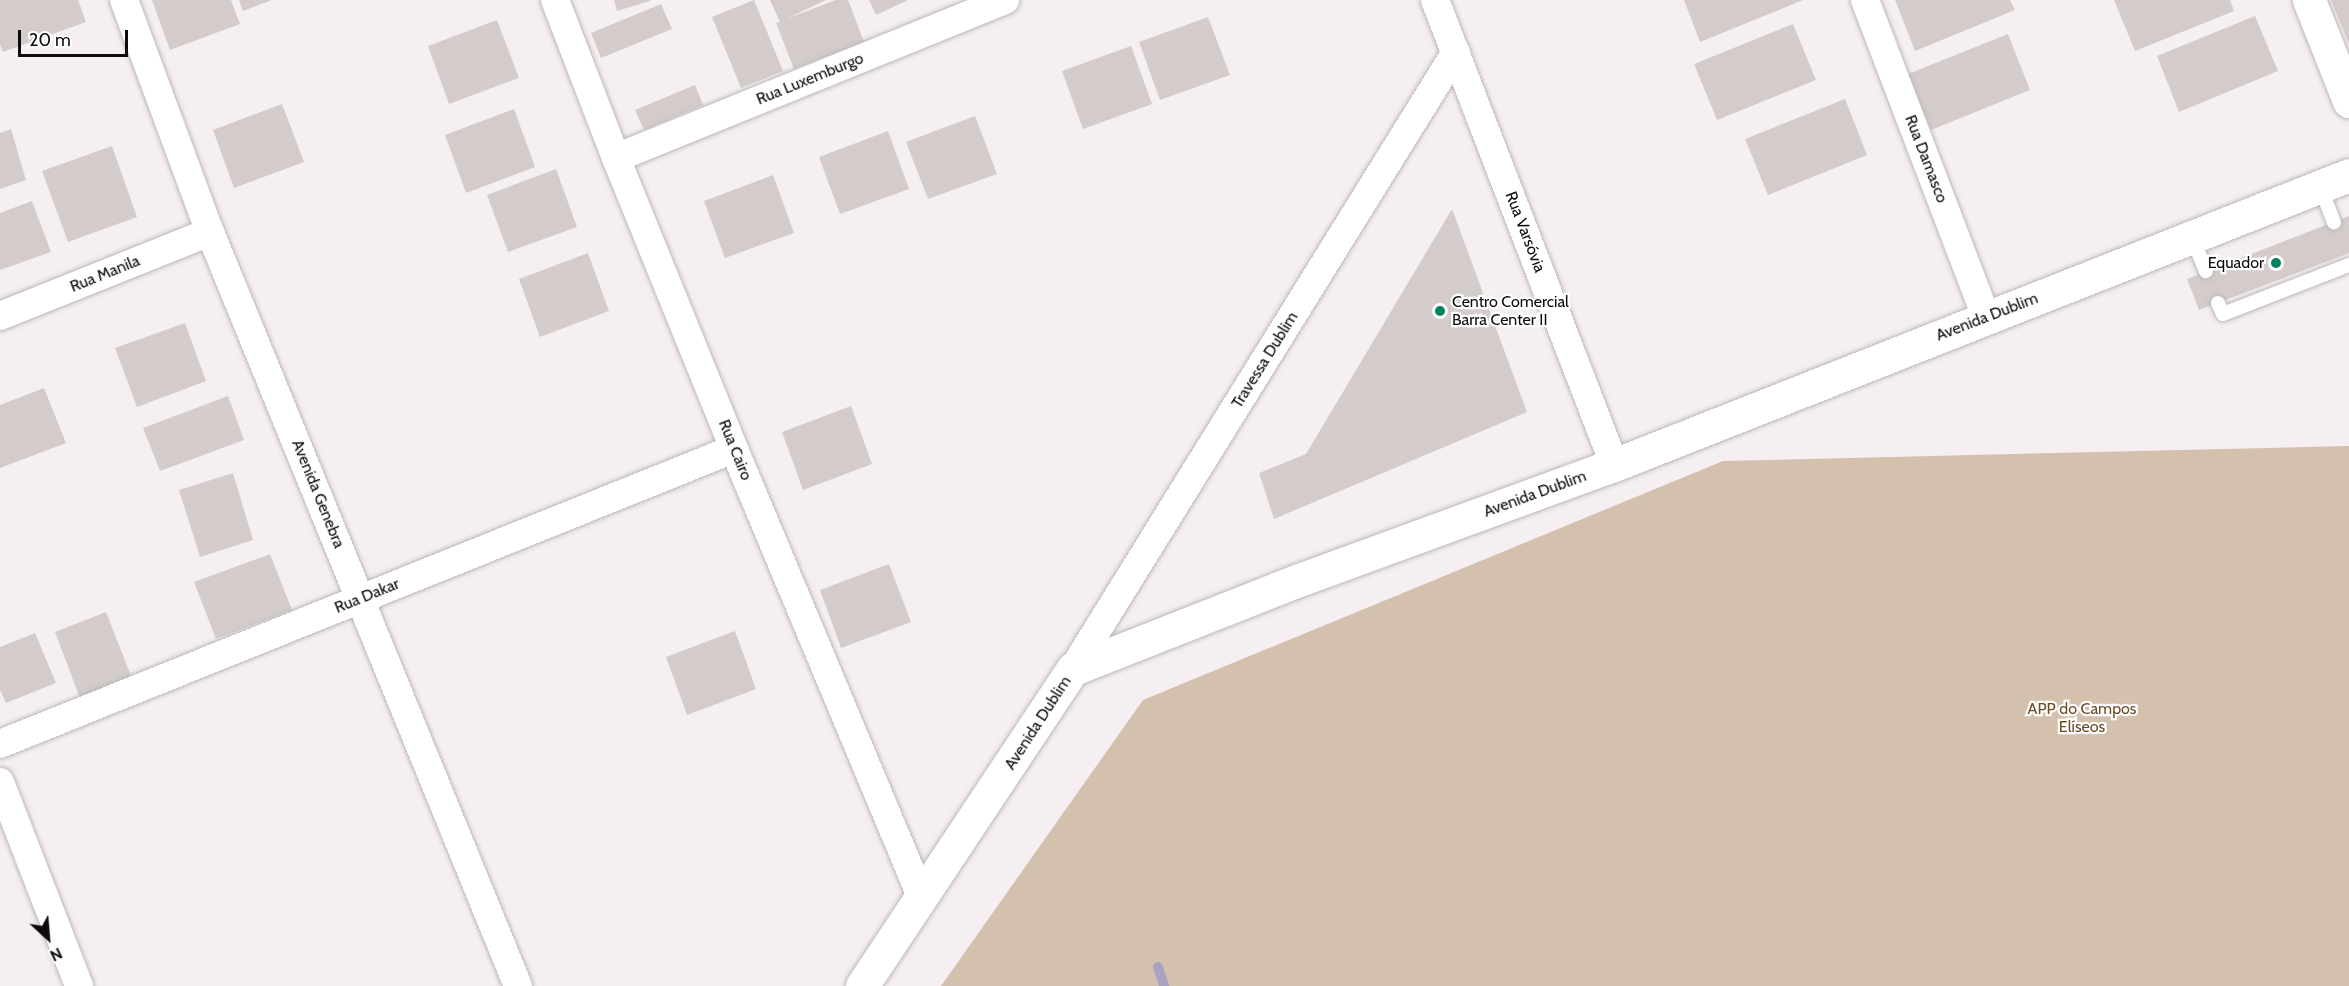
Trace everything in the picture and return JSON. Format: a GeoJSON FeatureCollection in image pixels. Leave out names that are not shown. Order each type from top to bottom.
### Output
{"type":"FeatureCollection","features":[{"type":"Feature","properties":{"kind":"street","name":"Avenida Genebra"},"geometry":{"type":"LineString","coordinates":[[124,0],[210,232],[362,598],[518,986]]}},
{"type":"Feature","properties":{"kind":"street","name":"Rua Cairo"},"geometry":{"type":"LineString","coordinates":[[555,0],[616,158],[734,449],[922,898]]}},
{"type":"Feature","properties":{"kind":"street","name":"Rua Luxemburgo"},"geometry":{"type":"LineString","coordinates":[[616,158],[1005,0]]}},
{"type":"Feature","properties":{"kind":"street","name":"Rua Varsóvia"},"geometry":{"type":"LineString","coordinates":[[1435,0],[1614,465]]}},
{"type":"Feature","properties":{"kind":"street","name":"Rua Damasco"},"geometry":{"type":"LineString","coordinates":[[1865,0],[1986,317]]}},
{"type":"Feature","properties":{"kind":"street"},"geometry":{"type":"LineString","coordinates":[[2309,0],[2349,101]]}},
{"type":"Feature","properties":{"kind":"street","name":"Travessa Dublim"},"geometry":{"type":"LineString","coordinates":[[1073,669],[1456,52]]}},
{"type":"Feature","properties":{"kind":"street","name":"Avenida Dublim"},"geometry":{"type":"LineString","coordinates":[[862,986],[1073,669],[1299,580],[1614,465],[2335,180]]}},
{"type":"Feature","properties":{"kind":"street","name":"Rua Manila"},"geometry":{"type":"LineString","coordinates":[[0,316],[210,232]]}},
{"type":"Feature","properties":{"kind":"street","name":"Rua Dakar"},"geometry":{"type":"LineString","coordinates":[[0,744],[734,449]]}},
{"type":"Feature","properties":{"kind":"street"},"geometry":{"type":"LineString","coordinates":[[0,782],[79,986]]}},
{"type":"Feature","properties":{"kind":"lane"},"geometry":{"type":"LineString","coordinates":[[2334,222],[2335,180]]}},
{"type":"Feature","properties":{"kind":"lane"},"geometry":{"type":"LineString","coordinates":[[2192,237],[2206,271]]}},
{"type":"Feature","properties":{"kind":"lane"},"geometry":{"type":"LineString","coordinates":[[2218,303],[2223,314],[2348,261]]}},
{"type":"Feature","properties":{"kind":"green space","name":"APP do Campos Elíseos"},"geometry":{"type":"Polygon","coordinates":[[[2349,446],[2349,986],[941,986],[1143,700],[1723,461],[2349,446]]]}},
{"type":"Feature","properties":{"kind":"building"},"geometry":{"type":"Polygon","coordinates":[[[0,0],[78,0],[86,22],[3,52],[0,44],[0,0]]]}},
{"type":"Feature","properties":{"kind":"building"},"geometry":{"type":"Polygon","coordinates":[[[152,0],[231,0],[240,24],[170,50],[152,0]]]}},
{"type":"Feature","properties":{"kind":"building"},"geometry":{"type":"Polygon","coordinates":[[[239,0],[272,0],[243,11],[239,0]]]}},
{"type":"Feature","properties":{"kind":"building"},"geometry":{"type":"Polygon","coordinates":[[[614,0],[650,0],[650,1],[617,11],[614,0]]]}},
{"type":"Feature","properties":{"kind":"building"},"geometry":{"type":"Polygon","coordinates":[[[754,0],[783,71],[741,88],[712,17],[754,0]]]}},
{"type":"Feature","properties":{"kind":"building"},"geometry":{"type":"Polygon","coordinates":[[[770,0],[826,0],[786,19],[836,0],[848,0],[864,42],[794,69],[776,23],[780,22],[770,0]]]}},
{"type":"Feature","properties":{"kind":"building"},"geometry":{"type":"Polygon","coordinates":[[[869,0],[908,0],[876,15],[869,0]]]}},
{"type":"Feature","properties":{"kind":"building"},"geometry":{"type":"Polygon","coordinates":[[[1684,0],[1803,0],[1700,42],[1684,0]]]}},
{"type":"Feature","properties":{"kind":"building"},"geometry":{"type":"Polygon","coordinates":[[[1895,0],[2010,0],[2015,10],[1915,51],[1895,0]]]}},
{"type":"Feature","properties":{"kind":"building"},"geometry":{"type":"Polygon","coordinates":[[[2114,0],[2230,0],[2234,11],[2135,51],[2114,0]]]}},
{"type":"Feature","properties":{"kind":"building"},"geometry":{"type":"Polygon","coordinates":[[[2331,0],[2349,0],[2349,44],[2331,0]]]}},
{"type":"Feature","properties":{"kind":"building"},"geometry":{"type":"Polygon","coordinates":[[[661,4],[672,29],[601,58],[591,33],[661,4]]]}},
{"type":"Feature","properties":{"kind":"building"},"geometry":{"type":"Polygon","coordinates":[[[2255,16],[2278,71],[2179,112],[2157,56],[2255,16]]]}},
{"type":"Feature","properties":{"kind":"building"},"geometry":{"type":"Polygon","coordinates":[[[1208,17],[1230,75],[1160,100],[1139,42],[1208,17]]]}},
{"type":"Feature","properties":{"kind":"building"},"geometry":{"type":"Polygon","coordinates":[[[497,20],[519,78],[449,104],[428,46],[497,20]]]}},
{"type":"Feature","properties":{"kind":"building"},"geometry":{"type":"Polygon","coordinates":[[[1793,24],[1816,80],[1717,120],[1694,64],[1793,24]]]}},
{"type":"Feature","properties":{"kind":"building"},"geometry":{"type":"Polygon","coordinates":[[[2008,34],[2030,90],[1931,130],[1908,74],[2008,34]]]}},
{"type":"Feature","properties":{"kind":"building"},"geometry":{"type":"Polygon","coordinates":[[[1131,46],[1152,104],[1083,129],[1062,71],[1131,46]]]}},
{"type":"Feature","properties":{"kind":"building"},"geometry":{"type":"Polygon","coordinates":[[[695,85],[703,105],[644,130],[635,110],[695,85]]]}},
{"type":"Feature","properties":{"kind":"building"},"geometry":{"type":"Polygon","coordinates":[[[1845,99],[1867,155],[1768,195],[1745,139],[1845,99]]]}},
{"type":"Feature","properties":{"kind":"building"},"geometry":{"type":"Polygon","coordinates":[[[282,104],[304,162],[234,188],[213,130],[282,104]]]}},
{"type":"Feature","properties":{"kind":"building"},"geometry":{"type":"Polygon","coordinates":[[[514,109],[535,167],[466,193],[445,135],[514,109]]]}},
{"type":"Feature","properties":{"kind":"building"},"geometry":{"type":"Polygon","coordinates":[[[975,116],[997,174],[928,199],[906,142],[975,116]]]}},
{"type":"Feature","properties":{"kind":"building"},"geometry":{"type":"Polygon","coordinates":[[[11,129],[26,180],[0,189],[0,133],[11,129]]]}},
{"type":"Feature","properties":{"kind":"building"},"geometry":{"type":"Polygon","coordinates":[[[888,131],[909,189],[840,214],[819,157],[888,131]]]}},
{"type":"Feature","properties":{"kind":"building"},"geometry":{"type":"Polygon","coordinates":[[[112,146],[137,217],[68,242],[42,171],[112,146]]]}},
{"type":"Feature","properties":{"kind":"building"},"geometry":{"type":"Polygon","coordinates":[[[556,169],[577,227],[508,252],[487,195],[556,169]]]}},
{"type":"Feature","properties":{"kind":"building"},"geometry":{"type":"Polygon","coordinates":[[[773,175],[794,233],[725,258],[704,201],[773,175]]]}},
{"type":"Feature","properties":{"kind":"building"},"geometry":{"type":"Polygon","coordinates":[[[32,201],[51,252],[0,270],[0,213],[32,201]]]}},
{"type":"Feature","properties":{"kind":"building","name":"Centro Comercial Barra Center II"},"geometry":{"type":"Polygon","coordinates":[[[1452,209],[1527,412],[1274,519],[1259,473],[1306,454],[1452,209]]]}},
{"type":"Feature","properties":{"kind":"building","name":"Equador"},"geometry":{"type":"Polygon","coordinates":[[[2349,216],[2349,253],[2199,310],[2187,279],[2349,216]]]}},
{"type":"Feature","properties":{"kind":"building"},"geometry":{"type":"Polygon","coordinates":[[[588,253],[609,311],[540,337],[519,279],[588,253]]]}},
{"type":"Feature","properties":{"kind":"building"},"geometry":{"type":"Polygon","coordinates":[[[185,323],[206,381],[137,407],[115,348],[185,323]]]}},
{"type":"Feature","properties":{"kind":"building"},"geometry":{"type":"Polygon","coordinates":[[[44,388],[66,443],[0,468],[0,405],[44,388]]]}},
{"type":"Feature","properties":{"kind":"building"},"geometry":{"type":"Polygon","coordinates":[[[228,396],[244,440],[160,471],[143,428],[228,396]]]}},
{"type":"Feature","properties":{"kind":"building"},"geometry":{"type":"Polygon","coordinates":[[[851,406],[872,464],[803,490],[782,432],[851,406]]]}},
{"type":"Feature","properties":{"kind":"building"},"geometry":{"type":"Polygon","coordinates":[[[233,473],[253,540],[200,557],[179,490],[233,473]]]}},
{"type":"Feature","properties":{"kind":"building"},"geometry":{"type":"Polygon","coordinates":[[[270,554],[292,610],[216,639],[194,582],[270,554]]]}},
{"type":"Feature","properties":{"kind":"building"},"geometry":{"type":"Polygon","coordinates":[[[889,564],[911,622],[841,648],[820,590],[889,564]]]}},
{"type":"Feature","properties":{"kind":"building"},"geometry":{"type":"Polygon","coordinates":[[[106,612],[133,681],[81,701],[55,632],[106,612]]]}},
{"type":"Feature","properties":{"kind":"building"},"geometry":{"type":"Polygon","coordinates":[[[735,631],[756,689],[687,715],[666,657],[735,631]]]}},
{"type":"Feature","properties":{"kind":"building"},"geometry":{"type":"Polygon","coordinates":[[[35,633],[56,683],[6,703],[0,690],[0,647],[35,633]]]}},
{"type":"Feature","properties":{"kind":"waterway"},"geometry":{"type":"LineString","coordinates":[[1158,967],[1164,986]]}},
{"type":"Feature","properties":{"kind":"place","name":"Equador"},"geometry":{"type":"Point","coordinates":[2276,263]}},
{"type":"Feature","properties":{"kind":"place","name":"Centro Comercial Barra Center II"},"geometry":{"type":"Point","coordinates":[1440,311]}}]}
